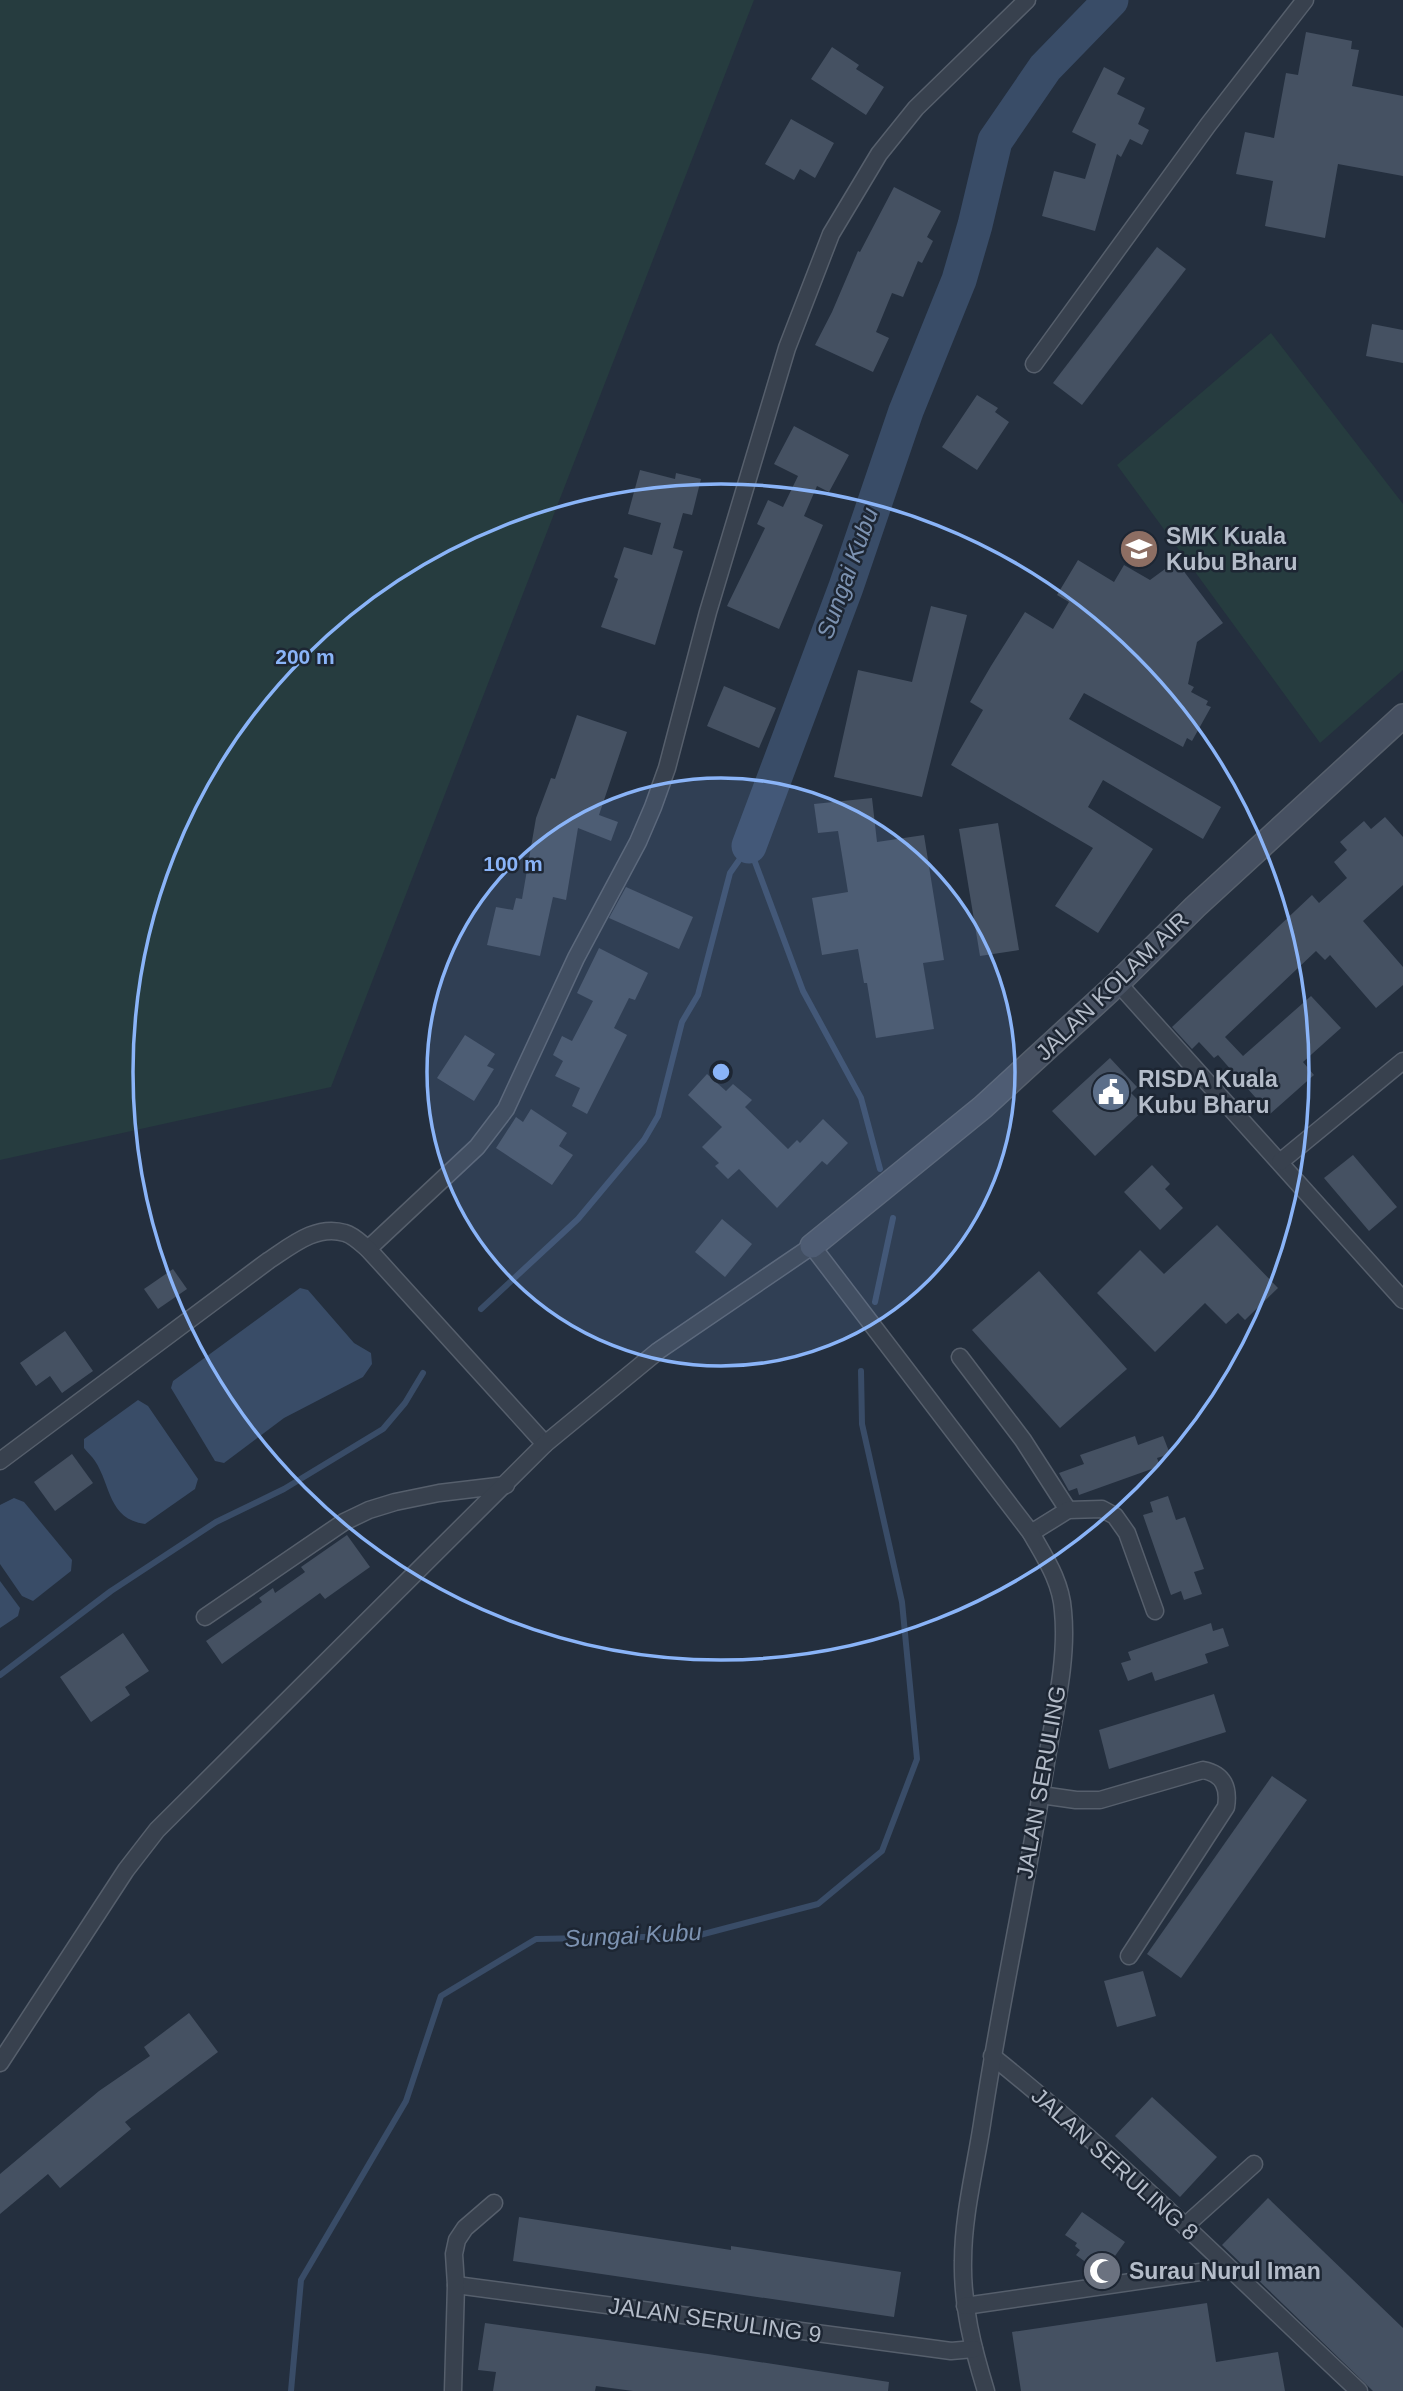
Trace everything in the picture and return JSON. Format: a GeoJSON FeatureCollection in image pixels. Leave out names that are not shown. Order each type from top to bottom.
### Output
{"type":"FeatureCollection","features":[{"type":"Feature","properties":{"kind":"street"},"geometry":{"type":"LineString","coordinates":[[368,1249],[477,1147],[506,1109],[576,958],[643,830],[667,768],[708,612],[787,348],[831,234],[879,153],[916,108],[1027,0]]}},
{"type":"Feature","properties":{"kind":"street"},"geometry":{"type":"LineString","coordinates":[[1034,364],[1208,125],[1304,0]]}},
{"type":"Feature","properties":{"kind":"street","name":"JALAN KOLAM AIR"},"geometry":{"type":"LineString","coordinates":[[812,1246],[983,1107],[1403,716]]}},
{"type":"Feature","properties":{"kind":"street"},"geometry":{"type":"LineString","coordinates":[[1118,982],[1403,1300]]}},
{"type":"Feature","properties":{"kind":"street"},"geometry":{"type":"LineString","coordinates":[[1280,1162],[1403,1061]]}},
{"type":"Feature","properties":{"kind":"street"},"geometry":{"type":"LineString","coordinates":[[0,1461],[268,1261],[309,1235],[328,1230],[348,1233],[368,1249],[545,1444]]}},
{"type":"Feature","properties":{"kind":"street"},"geometry":{"type":"LineString","coordinates":[[0,2063],[126,1870],[157,1830],[545,1444],[658,1351],[812,1246]]}},
{"type":"Feature","properties":{"kind":"street","name":"JALAN SERULING"},"geometry":{"type":"LineString","coordinates":[[812,1246],[1031,1533],[1058,1582],[1063,1610],[1062,1656],[1041,1795],[992,2056],[962,2261],[965,2306],[986,2391]]}},
{"type":"Feature","properties":{"kind":"street"},"geometry":{"type":"LineString","coordinates":[[960,1357],[1023,1440],[1068,1510]]}},
{"type":"Feature","properties":{"kind":"street"},"geometry":{"type":"LineString","coordinates":[[205,1617],[344,1522],[369,1510],[439,1493],[506,1485]]}},
{"type":"Feature","properties":{"kind":"street"},"geometry":{"type":"LineString","coordinates":[[1031,1533],[1068,1510],[1102,1509],[1115,1516],[1127,1533],[1155,1611]]}},
{"type":"Feature","properties":{"kind":"street"},"geometry":{"type":"LineString","coordinates":[[1041,1795],[1100,1800],[1203,1770],[1214,1772],[1224,1782],[1228,1793],[1226,1807],[1129,1956]]}},
{"type":"Feature","properties":{"kind":"street","name":"JALAN SERULING 8"},"geometry":{"type":"LineString","coordinates":[[992,2056],[1046,2099],[1359,2391]]}},
{"type":"Feature","properties":{"kind":"street"},"geometry":{"type":"LineString","coordinates":[[1185,2226],[1254,2164]]}},
{"type":"Feature","properties":{"kind":"street"},"geometry":{"type":"LineString","coordinates":[[453,2391],[456,2285],[454,2254],[457,2239],[465,2228],[494,2203]]}},
{"type":"Feature","properties":{"kind":"street"},"geometry":{"type":"LineString","coordinates":[[965,2306],[1228,2268]]}},
{"type":"Feature","properties":{"kind":"street","name":"JALAN SERULING 9"},"geometry":{"type":"LineString","coordinates":[[456,2285],[951,2351],[974,2349]]}},
{"type":"Feature","properties":{"kind":"green space"},"geometry":{"type":"Polygon","coordinates":[[[0,0],[754,0],[331,1087],[0,1160],[0,0]]]}},
{"type":"Feature","properties":{"kind":"green space"},"geometry":{"type":"Polygon","coordinates":[[[1271,333],[1403,504],[1403,670],[1320,743],[1117,465],[1271,333]]]}},
{"type":"Feature","properties":{"kind":"water"},"geometry":{"type":"Polygon","coordinates":[[[300,1288],[308,1290],[354,1343],[371,1353],[372,1364],[363,1377],[284,1418],[224,1463],[215,1461],[171,1388],[173,1381],[300,1288]]]}},
{"type":"Feature","properties":{"kind":"water"},"geometry":{"type":"Polygon","coordinates":[[[138,1400],[148,1406],[198,1479],[195,1489],[145,1524],[133,1521],[117,1508],[94,1459],[84,1448],[84,1439],[138,1400]]]}},
{"type":"Feature","properties":{"kind":"water"},"geometry":{"type":"Polygon","coordinates":[[[14,1498],[24,1502],[72,1560],[71,1571],[33,1601],[22,1596],[0,1564],[0,1505],[14,1498]]]}},
{"type":"Feature","properties":{"kind":"water"},"geometry":{"type":"Polygon","coordinates":[[[0,1581],[20,1608],[18,1616],[0,1628],[0,1581]]]}},
{"type":"Feature","properties":{"kind":"building"},"geometry":{"type":"Polygon","coordinates":[[[1306,32],[1352,41],[1351,49],[1359,50],[1352,86],[1403,96],[1403,176],[1338,164],[1325,238],[1265,226],[1273,181],[1236,174],[1245,132],[1274,138],[1286,73],[1298,75],[1306,32]]]}},
{"type":"Feature","properties":{"kind":"building"},"geometry":{"type":"Polygon","coordinates":[[[832,47],[859,65],[856,69],[884,87],[866,115],[811,79],[832,47]]]}},
{"type":"Feature","properties":{"kind":"building"},"geometry":{"type":"Polygon","coordinates":[[[1104,67],[1125,78],[1117,94],[1145,108],[1138,124],[1149,130],[1142,145],[1130,139],[1121,157],[1117,154],[1095,231],[1042,216],[1054,171],[1085,179],[1096,144],[1072,132],[1104,67]]]}},
{"type":"Feature","properties":{"kind":"building"},"geometry":{"type":"Polygon","coordinates":[[[791,119],[834,143],[815,178],[800,169],[794,180],[765,164],[791,119]]]}},
{"type":"Feature","properties":{"kind":"building"},"geometry":{"type":"Polygon","coordinates":[[[894,187],[941,211],[927,237],[933,241],[922,263],[918,261],[903,297],[892,293],[876,332],[889,338],[873,372],[815,345],[858,251],[860,252],[894,187]]]}},
{"type":"Feature","properties":{"kind":"building"},"geometry":{"type":"Polygon","coordinates":[[[1157,247],[1186,269],[1082,405],[1053,383],[1157,247]]]}},
{"type":"Feature","properties":{"kind":"building"},"geometry":{"type":"Polygon","coordinates":[[[1372,324],[1403,330],[1403,363],[1366,356],[1372,324]]]}},
{"type":"Feature","properties":{"kind":"building"},"geometry":{"type":"Polygon","coordinates":[[[977,395],[998,408],[995,412],[1009,422],[977,470],[942,447],[977,395]]]}},
{"type":"Feature","properties":{"kind":"building"},"geometry":{"type":"Polygon","coordinates":[[[794,426],[849,455],[829,492],[817,486],[804,516],[823,525],[779,629],[727,606],[765,528],[757,524],[768,500],[783,507],[798,476],[774,464],[794,426]]]}},
{"type":"Feature","properties":{"kind":"building"},"geometry":{"type":"Polygon","coordinates":[[[640,470],[675,479],[676,473],[701,479],[692,515],[683,513],[673,548],[683,551],[655,645],[601,627],[618,579],[614,577],[624,547],[652,555],[661,523],[628,514],[640,470]]]}},
{"type":"Feature","properties":{"kind":"building"},"geometry":{"type":"Polygon","coordinates":[[[1078,560],[1114,582],[1124,565],[1150,580],[1176,561],[1223,623],[1197,642],[1188,684],[1194,687],[1191,692],[1208,701],[1206,705],[1211,707],[1192,741],[1187,738],[1183,747],[1084,693],[1069,719],[1221,807],[1203,839],[1103,780],[1088,807],[1153,849],[1098,933],[1055,906],[1093,848],[951,765],[983,710],[970,702],[991,666],[1025,612],[1053,629],[1069,602],[1057,595],[1078,560]]]}},
{"type":"Feature","properties":{"kind":"building"},"geometry":{"type":"Polygon","coordinates":[[[931,606],[967,615],[922,797],[834,777],[858,670],[912,682],[931,606]]]}},
{"type":"Feature","properties":{"kind":"building"},"geometry":{"type":"Polygon","coordinates":[[[724,686],[776,708],[759,748],[707,726],[724,686]]]}},
{"type":"Feature","properties":{"kind":"building"},"geometry":{"type":"Polygon","coordinates":[[[577,715],[627,732],[599,815],[618,822],[611,841],[578,828],[566,900],[553,897],[540,956],[487,945],[496,907],[513,910],[516,898],[522,899],[536,818],[551,778],[555,779],[577,715]]]}},
{"type":"Feature","properties":{"kind":"building"},"geometry":{"type":"Polygon","coordinates":[[[872,798],[877,842],[924,835],[944,960],[923,963],[934,1029],[876,1038],[858,949],[822,955],[812,898],[848,892],[838,831],[818,833],[814,804],[872,798]]]}},
{"type":"Feature","properties":{"kind":"building"},"geometry":{"type":"Polygon","coordinates":[[[1385,817],[1403,837],[1403,885],[1363,921],[1403,967],[1403,985],[1376,1008],[1330,955],[1325,960],[1316,951],[1225,1037],[1243,1056],[1311,996],[1341,1028],[1303,1062],[1314,1075],[1270,1114],[1218,1055],[1214,1058],[1199,1042],[1192,1049],[1172,1027],[1312,895],[1319,903],[1347,878],[1334,862],[1347,850],[1340,842],[1364,821],[1371,829],[1385,817]]]}},
{"type":"Feature","properties":{"kind":"building"},"geometry":{"type":"Polygon","coordinates":[[[998,823],[1019,950],[980,956],[959,829],[998,823]]]}},
{"type":"Feature","properties":{"kind":"building"},"geometry":{"type":"Polygon","coordinates":[[[626,887],[693,917],[679,949],[609,918],[626,887]]]}},
{"type":"Feature","properties":{"kind":"building"},"geometry":{"type":"Polygon","coordinates":[[[599,948],[648,973],[635,1000],[629,998],[614,1028],[627,1035],[587,1114],[572,1106],[580,1088],[555,1076],[563,1061],[553,1055],[562,1036],[572,1041],[593,1001],[577,993],[599,948]]]}},
{"type":"Feature","properties":{"kind":"building"},"geometry":{"type":"Polygon","coordinates":[[[465,1035],[495,1054],[487,1066],[494,1069],[474,1101],[437,1078],[465,1035]]]}},
{"type":"Feature","properties":{"kind":"building"},"geometry":{"type":"Polygon","coordinates":[[[1110,1058],[1137,1087],[1131,1093],[1146,1108],[1095,1156],[1052,1111],[1110,1058]]]}},
{"type":"Feature","properties":{"kind":"building"},"geometry":{"type":"Polygon","coordinates":[[[707,1074],[726,1091],[733,1084],[752,1100],[745,1107],[788,1149],[797,1140],[800,1143],[823,1119],[848,1143],[827,1165],[822,1161],[777,1208],[739,1169],[728,1179],[715,1166],[719,1163],[702,1147],[722,1127],[688,1095],[707,1074]]]}},
{"type":"Feature","properties":{"kind":"building"},"geometry":{"type":"Polygon","coordinates":[[[531,1109],[567,1133],[559,1146],[573,1155],[552,1185],[496,1148],[516,1117],[523,1122],[531,1109]]]}},
{"type":"Feature","properties":{"kind":"building"},"geometry":{"type":"Polygon","coordinates":[[[1353,1155],[1397,1207],[1369,1231],[1324,1178],[1353,1155]]]}},
{"type":"Feature","properties":{"kind":"building"},"geometry":{"type":"Polygon","coordinates":[[[1152,1165],[1170,1184],[1165,1189],[1183,1208],[1160,1230],[1124,1192],[1152,1165]]]}},
{"type":"Feature","properties":{"kind":"building"},"geometry":{"type":"Polygon","coordinates":[[[722,1219],[752,1244],[725,1277],[695,1252],[722,1219]]]}},
{"type":"Feature","properties":{"kind":"building"},"geometry":{"type":"Polygon","coordinates":[[[1217,1225],[1278,1288],[1245,1320],[1238,1313],[1226,1324],[1205,1303],[1155,1352],[1097,1293],[1140,1250],[1164,1274],[1217,1225]]]}},
{"type":"Feature","properties":{"kind":"building"},"geometry":{"type":"Polygon","coordinates":[[[173,1269],[187,1289],[158,1309],[144,1289],[173,1269]]]}},
{"type":"Feature","properties":{"kind":"building"},"geometry":{"type":"Polygon","coordinates":[[[1039,1271],[1127,1369],[1060,1428],[972,1330],[1039,1271]]]}},
{"type":"Feature","properties":{"kind":"building"},"geometry":{"type":"Polygon","coordinates":[[[65,1331],[93,1371],[62,1393],[50,1376],[36,1386],[20,1363],[65,1331]]]}},
{"type":"Feature","properties":{"kind":"building"},"geometry":{"type":"Polygon","coordinates":[[[1135,1436],[1138,1445],[1163,1436],[1170,1454],[1157,1458],[1160,1466],[1079,1495],[1077,1488],[1069,1491],[1059,1473],[1084,1464],[1080,1455],[1135,1436]]]}},
{"type":"Feature","properties":{"kind":"building"},"geometry":{"type":"Polygon","coordinates":[[[72,1454],[93,1483],[55,1511],[34,1482],[72,1454]]]}},
{"type":"Feature","properties":{"kind":"building"},"geometry":{"type":"Polygon","coordinates":[[[1168,1496],[1176,1520],[1185,1517],[1204,1569],[1194,1572],[1202,1594],[1184,1600],[1181,1591],[1171,1595],[1143,1515],[1153,1512],[1150,1502],[1168,1496]]]}},
{"type":"Feature","properties":{"kind":"building"},"geometry":{"type":"Polygon","coordinates":[[[347,1535],[370,1567],[325,1599],[320,1593],[222,1664],[206,1641],[262,1602],[259,1598],[273,1588],[275,1593],[305,1572],[301,1567],[347,1535]]]}},
{"type":"Feature","properties":{"kind":"building"},"geometry":{"type":"Polygon","coordinates":[[[1211,1623],[1213,1631],[1223,1628],[1229,1646],[1205,1654],[1208,1663],[1155,1681],[1152,1672],[1128,1681],[1121,1663],[1131,1660],[1128,1652],[1211,1623]]]}},
{"type":"Feature","properties":{"kind":"building"},"geometry":{"type":"Polygon","coordinates":[[[123,1633],[149,1671],[125,1687],[130,1695],[91,1722],[60,1677],[123,1633]]]}},
{"type":"Feature","properties":{"kind":"building"},"geometry":{"type":"Polygon","coordinates":[[[1214,1694],[1226,1732],[1109,1769],[1099,1730],[1214,1694]]]}},
{"type":"Feature","properties":{"kind":"building"},"geometry":{"type":"Polygon","coordinates":[[[1272,1776],[1307,1800],[1181,1978],[1147,1954],[1272,1776]]]}},
{"type":"Feature","properties":{"kind":"building"},"geometry":{"type":"Polygon","coordinates":[[[1143,1971],[1156,2016],[1117,2027],[1104,1981],[1143,1971]]]}},
{"type":"Feature","properties":{"kind":"building"},"geometry":{"type":"Polygon","coordinates":[[[189,2013],[218,2052],[125,2122],[131,2129],[60,2188],[48,2174],[0,2214],[0,2174],[99,2091],[150,2056],[144,2047],[189,2013]]]}},
{"type":"Feature","properties":{"kind":"building"},"geometry":{"type":"Polygon","coordinates":[[[1152,2097],[1217,2157],[1180,2197],[1115,2136],[1152,2097]]]}},
{"type":"Feature","properties":{"kind":"building"},"geometry":{"type":"Polygon","coordinates":[[[1268,2198],[1403,2328],[1403,2391],[1373,2391],[1222,2245],[1268,2198]]]}},
{"type":"Feature","properties":{"kind":"building"},"geometry":{"type":"Polygon","coordinates":[[[1082,2212],[1125,2242],[1102,2274],[1076,2255],[1080,2250],[1075,2246],[1077,2243],[1065,2235],[1082,2212]]]}},
{"type":"Feature","properties":{"kind":"building"},"geometry":{"type":"Polygon","coordinates":[[[519,2217],[731,2250],[731,2246],[901,2272],[894,2317],[513,2261],[519,2217]]]}},
{"type":"Feature","properties":{"kind":"building"},"geometry":{"type":"Polygon","coordinates":[[[1207,2303],[1216,2362],[1278,2352],[1285,2391],[1021,2391],[1012,2332],[1207,2303]]]}},
{"type":"Feature","properties":{"kind":"building"},"geometry":{"type":"Polygon","coordinates":[[[485,2323],[889,2382],[888,2391],[633,2391],[596,2386],[595,2391],[493,2391],[496,2372],[478,2370],[485,2323]]]}},
{"type":"Feature","properties":{"kind":"waterway","name":"Sungai Kubu"},"geometry":{"type":"LineString","coordinates":[[749,846],[846,587],[906,411],[959,280],[995,141],[1045,68],[1111,0]]}},
{"type":"Feature","properties":{"kind":"waterway","name":"Sungai Kubu"},"geometry":{"type":"LineString","coordinates":[[749,846],[803,991],[861,1098],[880,1169]]}},
{"type":"Feature","properties":{"kind":"waterway"},"geometry":{"type":"LineString","coordinates":[[481,1309],[578,1219],[644,1140],[658,1116],[682,1022],[698,995],[730,873],[749,846]]}},
{"type":"Feature","properties":{"kind":"waterway","name":"Sungai Kubu"},"geometry":{"type":"LineString","coordinates":[[875,1302],[893,1218]]}},
{"type":"Feature","properties":{"kind":"waterway","name":"Sungai Kubu"},"geometry":{"type":"LineString","coordinates":[[291,2391],[301,2280],[406,2101],[441,1996],[536,1939],[696,1936],[818,1904],[882,1851],[917,1759],[902,1602],[862,1424],[861,1371]]}},
{"type":"Feature","properties":{"kind":"waterway"},"geometry":{"type":"LineString","coordinates":[[0,1675],[111,1591],[216,1522],[284,1489],[383,1429],[405,1403],[423,1373]]}},
{"type":"Feature","properties":{"kind":"place","name":"SMK Kuala Kubu Bharu"},"geometry":{"type":"Point","coordinates":[1139,549]}},
{"type":"Feature","properties":{"kind":"place","name":"RISDA Kuala Kubu Bharu"},"geometry":{"type":"Point","coordinates":[1111,1092]}},
{"type":"Feature","properties":{"kind":"place","name":"Surau Nurul Iman"},"geometry":{"type":"Point","coordinates":[1102,2271]}}]}
